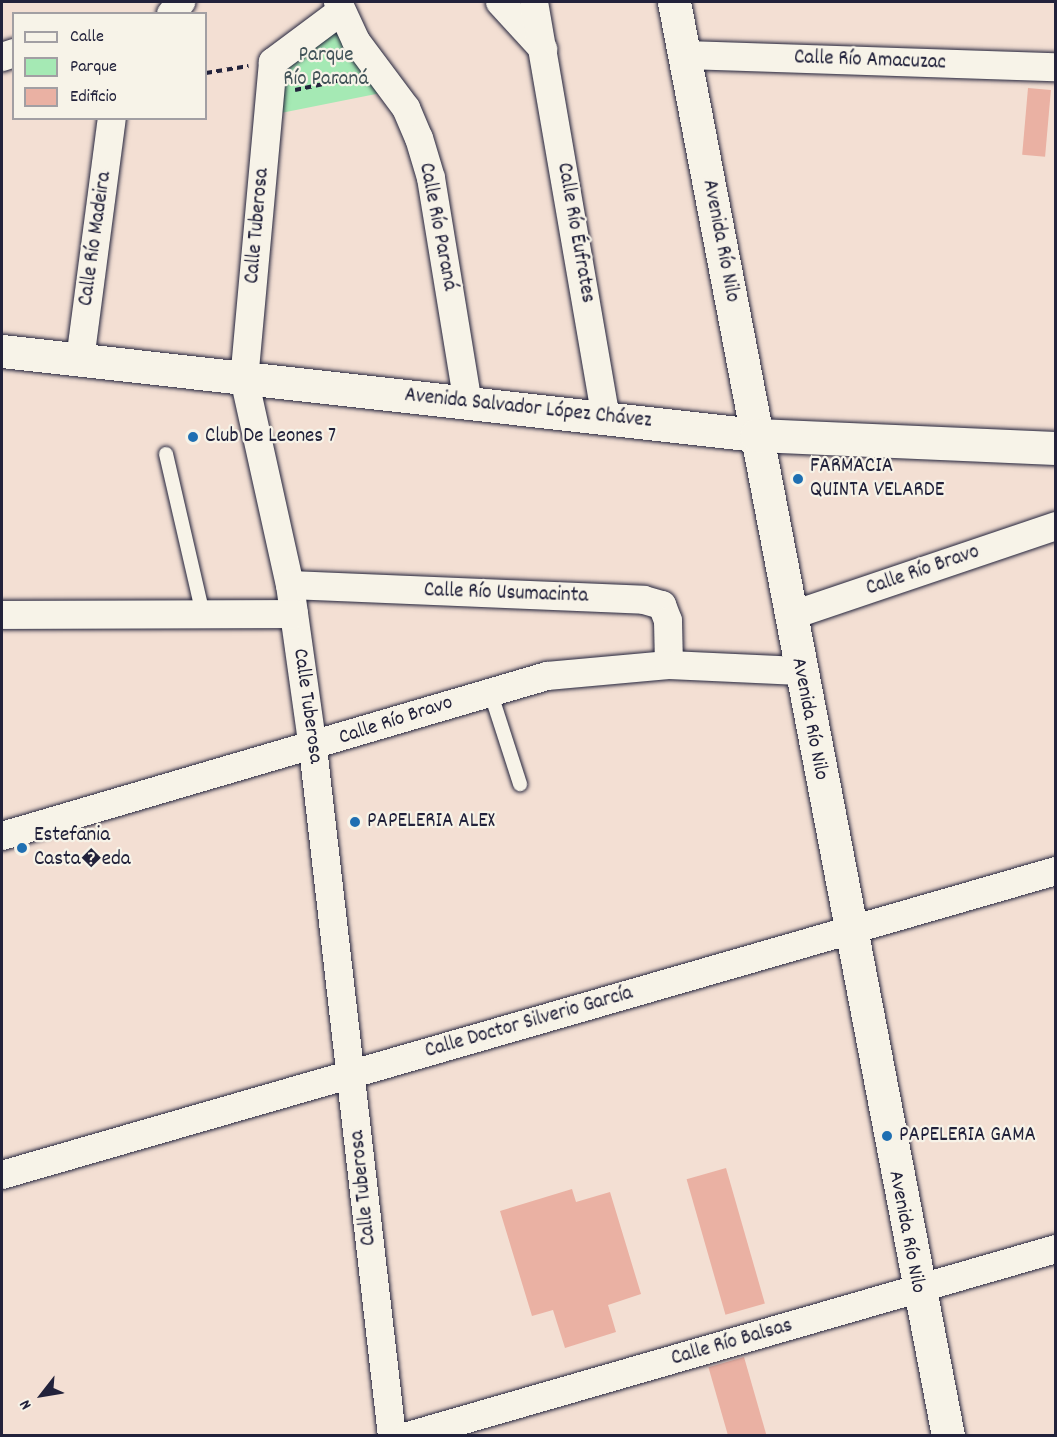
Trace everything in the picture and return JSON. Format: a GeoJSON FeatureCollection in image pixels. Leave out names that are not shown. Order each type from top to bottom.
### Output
{"type":"FeatureCollection","features":[{"type":"Feature","properties":{"kind":"street"},"geometry":{"type":"LineString","coordinates":[[500,2],[543,49]]}},
{"type":"Feature","properties":{"kind":"street","name":"Calle Río Éufrates"},"geometry":{"type":"LineString","coordinates":[[534,2],[606,418]]}},
{"type":"Feature","properties":{"kind":"street","name":"Avenida Río Nilo"},"geometry":{"type":"LineString","coordinates":[[674,2],[917,1290],[948,1436]]}},
{"type":"Feature","properties":{"kind":"street"},"geometry":{"type":"LineString","coordinates":[[273,62],[339,7]]}},
{"type":"Feature","properties":{"kind":"street","name":"Calle Río Paraná"},"geometry":{"type":"LineString","coordinates":[[339,7],[406,108],[431,178],[468,403]]}},
{"type":"Feature","properties":{"kind":"street","name":"Calle Río Amacuzac"},"geometry":{"type":"LineString","coordinates":[[685,55],[1056,67]]}},
{"type":"Feature","properties":{"kind":"street","name":"Calle Tuberosa"},"geometry":{"type":"LineString","coordinates":[[273,62],[244,378],[290,585],[313,748],[392,1436]]}},
{"type":"Feature","properties":{"kind":"street","name":"Calle Río Madeira"},"geometry":{"type":"LineString","coordinates":[[80,360],[112,120]]}},
{"type":"Feature","properties":{"kind":"street","name":"Avenida Salvador López Chávez"},"geometry":{"type":"LineString","coordinates":[[2,351],[756,435],[1056,448]]}},
{"type":"Feature","properties":{"kind":"street","name":"Calle Río Bravo"},"geometry":{"type":"LineString","coordinates":[[790,616],[1056,526]]}},
{"type":"Feature","properties":{"kind":"street","name":"Calle Río Usumacinta"},"geometry":{"type":"LineString","coordinates":[[290,585],[644,600],[662,605],[668,621],[669,665]]}},
{"type":"Feature","properties":{"kind":"street"},"geometry":{"type":"LineString","coordinates":[[2,615],[294,614]]}},
{"type":"Feature","properties":{"kind":"street","name":"Calle Río Bravo"},"geometry":{"type":"LineString","coordinates":[[2,836],[313,748],[490,691],[590,669],[669,665],[800,671]]}},
{"type":"Feature","properties":{"kind":"street","name":"Calle Doctor Silverio García"},"geometry":{"type":"LineString","coordinates":[[2,1175],[849,933],[1056,871]]}},
{"type":"Feature","properties":{"kind":"street","name":"Calle Río Balsas"},"geometry":{"type":"LineString","coordinates":[[408,1436],[1056,1249]]}},
{"type":"Feature","properties":{"kind":"lane"},"geometry":{"type":"LineString","coordinates":[[166,454],[203,614]]}},
{"type":"Feature","properties":{"kind":"lane"},"geometry":{"type":"LineString","coordinates":[[490,691],[520,784]]}},
{"type":"Feature","properties":{"kind":"path"},"geometry":{"type":"LineString","coordinates":[[207,73],[273,62]]}},
{"type":"Feature","properties":{"kind":"path"},"geometry":{"type":"LineString","coordinates":[[269,99],[343,78],[383,76]]}},
{"type":"Feature","properties":{"kind":"green space","name":"Parque Río Paraná"},"geometry":{"type":"Polygon","coordinates":[[[339,15],[391,91],[271,115],[275,62],[339,15]]]}},
{"type":"Feature","properties":{"kind":"building"},"geometry":{"type":"Polygon","coordinates":[[[1028,88],[1051,90],[1045,157],[1022,155],[1028,88]]]}},
{"type":"Feature","properties":{"kind":"building"},"geometry":{"type":"Polygon","coordinates":[[[726,1168],[765,1304],[725,1315],[687,1179],[726,1168]]]}},
{"type":"Feature","properties":{"kind":"building"},"geometry":{"type":"Polygon","coordinates":[[[572,1189],[576,1202],[610,1192],[641,1294],[608,1305],[616,1332],[565,1348],[553,1310],[532,1316],[500,1211],[572,1189]]]}},
{"type":"Feature","properties":{"kind":"building"},"geometry":{"type":"Polygon","coordinates":[[[744,1357],[767,1436],[728,1436],[708,1367],[744,1357]]]}},
{"type":"Feature","properties":{"kind":"place","name":"Club De Leones 7"},"geometry":{"type":"Point","coordinates":[193,437]}},
{"type":"Feature","properties":{"kind":"place","name":"FARMACIA QUINTA VELARDE"},"geometry":{"type":"Point","coordinates":[798,479]}},
{"type":"Feature","properties":{"kind":"place","name":"PAPELERIA ALEX"},"geometry":{"type":"Point","coordinates":[355,822]}},
{"type":"Feature","properties":{"kind":"place","name":"Estefania Casta�eda"},"geometry":{"type":"Point","coordinates":[22,848]}},
{"type":"Feature","properties":{"kind":"place","name":"PAPELERIA GAMA"},"geometry":{"type":"Point","coordinates":[887,1136]}}]}
